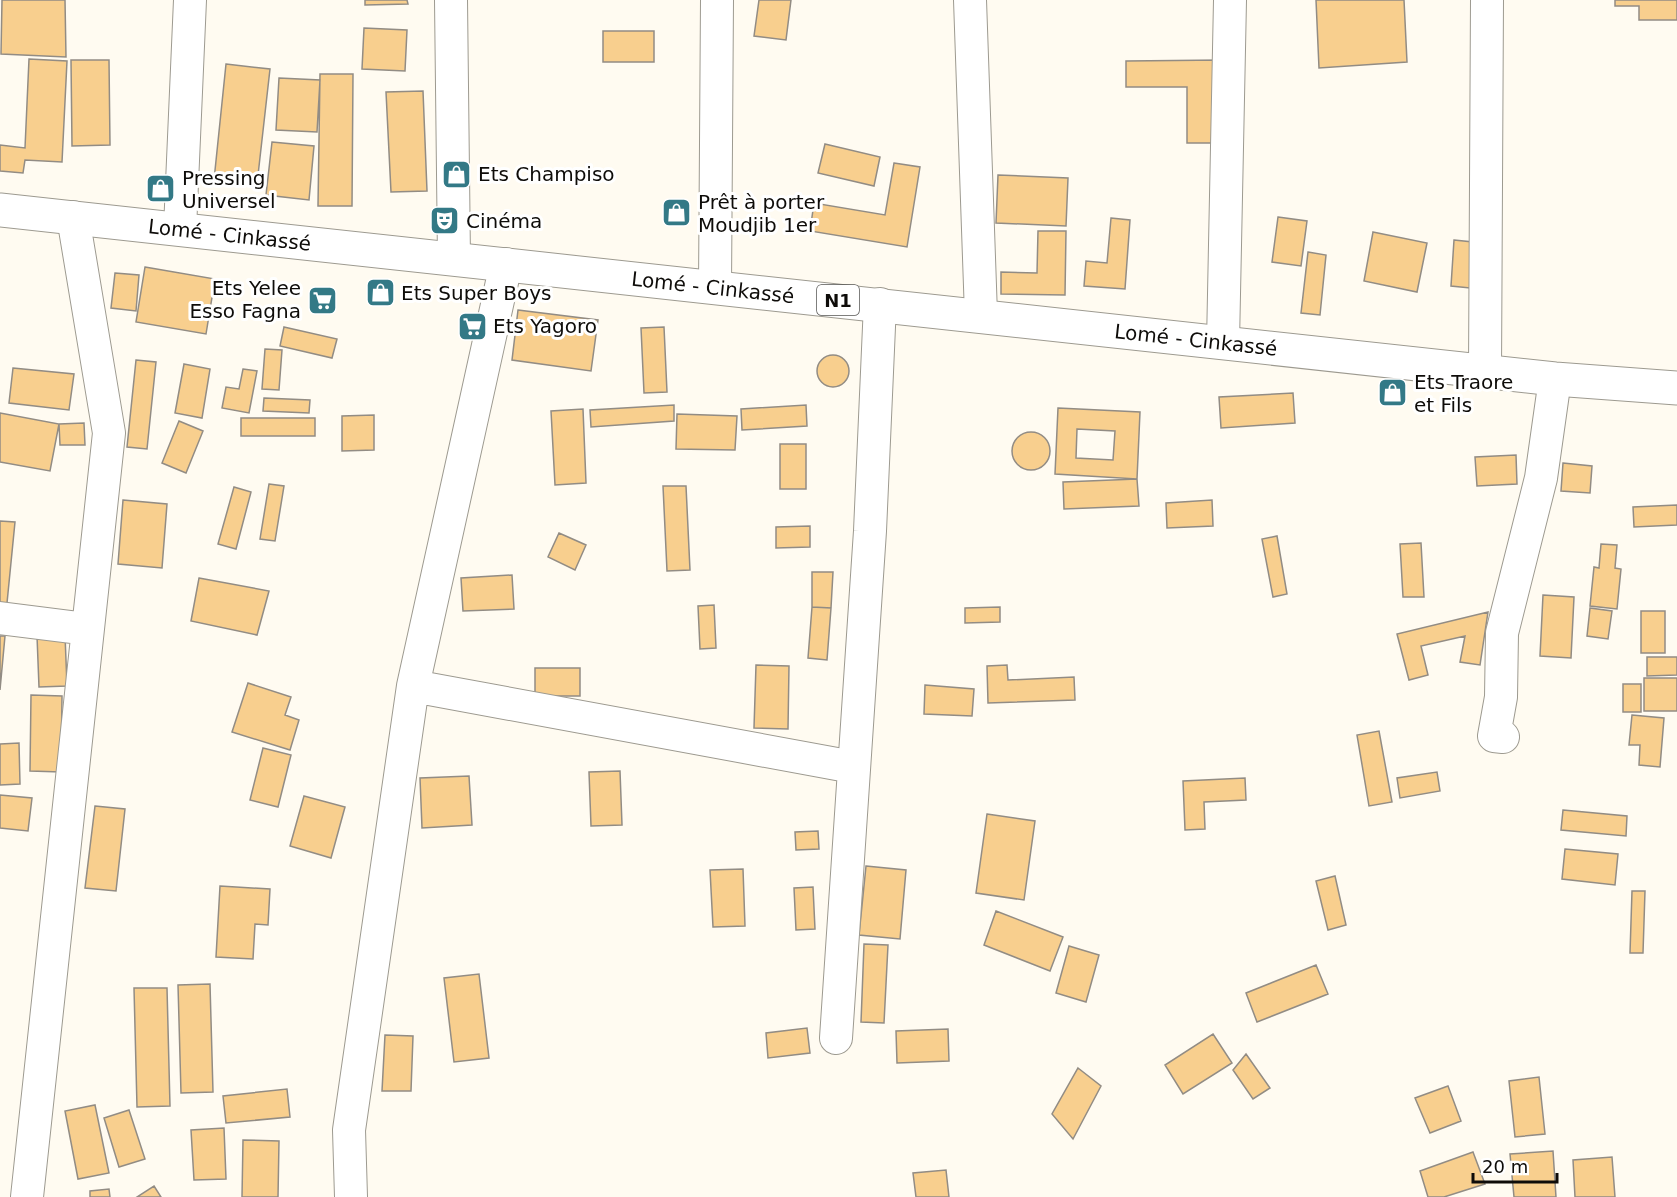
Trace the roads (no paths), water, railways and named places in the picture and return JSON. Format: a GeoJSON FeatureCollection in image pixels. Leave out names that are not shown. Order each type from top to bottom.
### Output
{"type":"FeatureCollection","features":[{"type":"Feature","properties":{"kind":"highway","name":"Lomé - Cinkassé"},"geometry":{"type":"LineString","coordinates":[[0,210],[1555,379],[1677,388]]}},
{"type":"Feature","properties":{"kind":"street"},"geometry":{"type":"LineString","coordinates":[[180,229],[190,0]]}},
{"type":"Feature","properties":{"kind":"street"},"geometry":{"type":"LineString","coordinates":[[451,0],[454,259]]}},
{"type":"Feature","properties":{"kind":"street"},"geometry":{"type":"LineString","coordinates":[[715,287],[717,0]]}},
{"type":"Feature","properties":{"kind":"street"},"geometry":{"type":"LineString","coordinates":[[970,0],[981,315]]}},
{"type":"Feature","properties":{"kind":"street"},"geometry":{"type":"LineString","coordinates":[[1223,342],[1230,0]]}},
{"type":"Feature","properties":{"kind":"street"},"geometry":{"type":"LineString","coordinates":[[1485,371],[1487,0]]}},
{"type":"Feature","properties":{"kind":"street"},"geometry":{"type":"LineString","coordinates":[[27,1197],[109,433],[73,217]]}},
{"type":"Feature","properties":{"kind":"street"},"geometry":{"type":"LineString","coordinates":[[351,1197],[349,1130],[413,686],[507,264]]}},
{"type":"Feature","properties":{"kind":"street"},"geometry":{"type":"LineString","coordinates":[[836,1038],[870,531],[880,304]]}},
{"type":"Feature","properties":{"kind":"street"},"geometry":{"type":"LineString","coordinates":[[1503,737],[1494,736],[1501,697],[1502,633],[1541,478],[1555,379]]}},
{"type":"Feature","properties":{"kind":"street"},"geometry":{"type":"LineString","coordinates":[[0,618],[87,629]]}},
{"type":"Feature","properties":{"kind":"street"},"geometry":{"type":"LineString","coordinates":[[413,686],[853,766]]}},
{"type":"Feature","properties":{"kind":"place","name":"Ets Champiso"},"geometry":{"type":"Point","coordinates":[457,174]}},
{"type":"Feature","properties":{"kind":"place","name":"Pressing Universel"},"geometry":{"type":"Point","coordinates":[161,189]}},
{"type":"Feature","properties":{"kind":"place","name":"Prêt à porter Moudjib 1er"},"geometry":{"type":"Point","coordinates":[677,213]}},
{"type":"Feature","properties":{"kind":"place","name":"Cinéma"},"geometry":{"type":"Point","coordinates":[445,221]}},
{"type":"Feature","properties":{"kind":"place","name":"Ets Super Boys"},"geometry":{"type":"Point","coordinates":[380,293]}},
{"type":"Feature","properties":{"kind":"place","name":"Ets Yelee Esso Fagna"},"geometry":{"type":"Point","coordinates":[322,300]}},
{"type":"Feature","properties":{"kind":"place","name":"Ets Yagoro"},"geometry":{"type":"Point","coordinates":[472,326]}},
{"type":"Feature","properties":{"kind":"place","name":"Ets Traore et Fils"},"geometry":{"type":"Point","coordinates":[1393,393]}}]}
